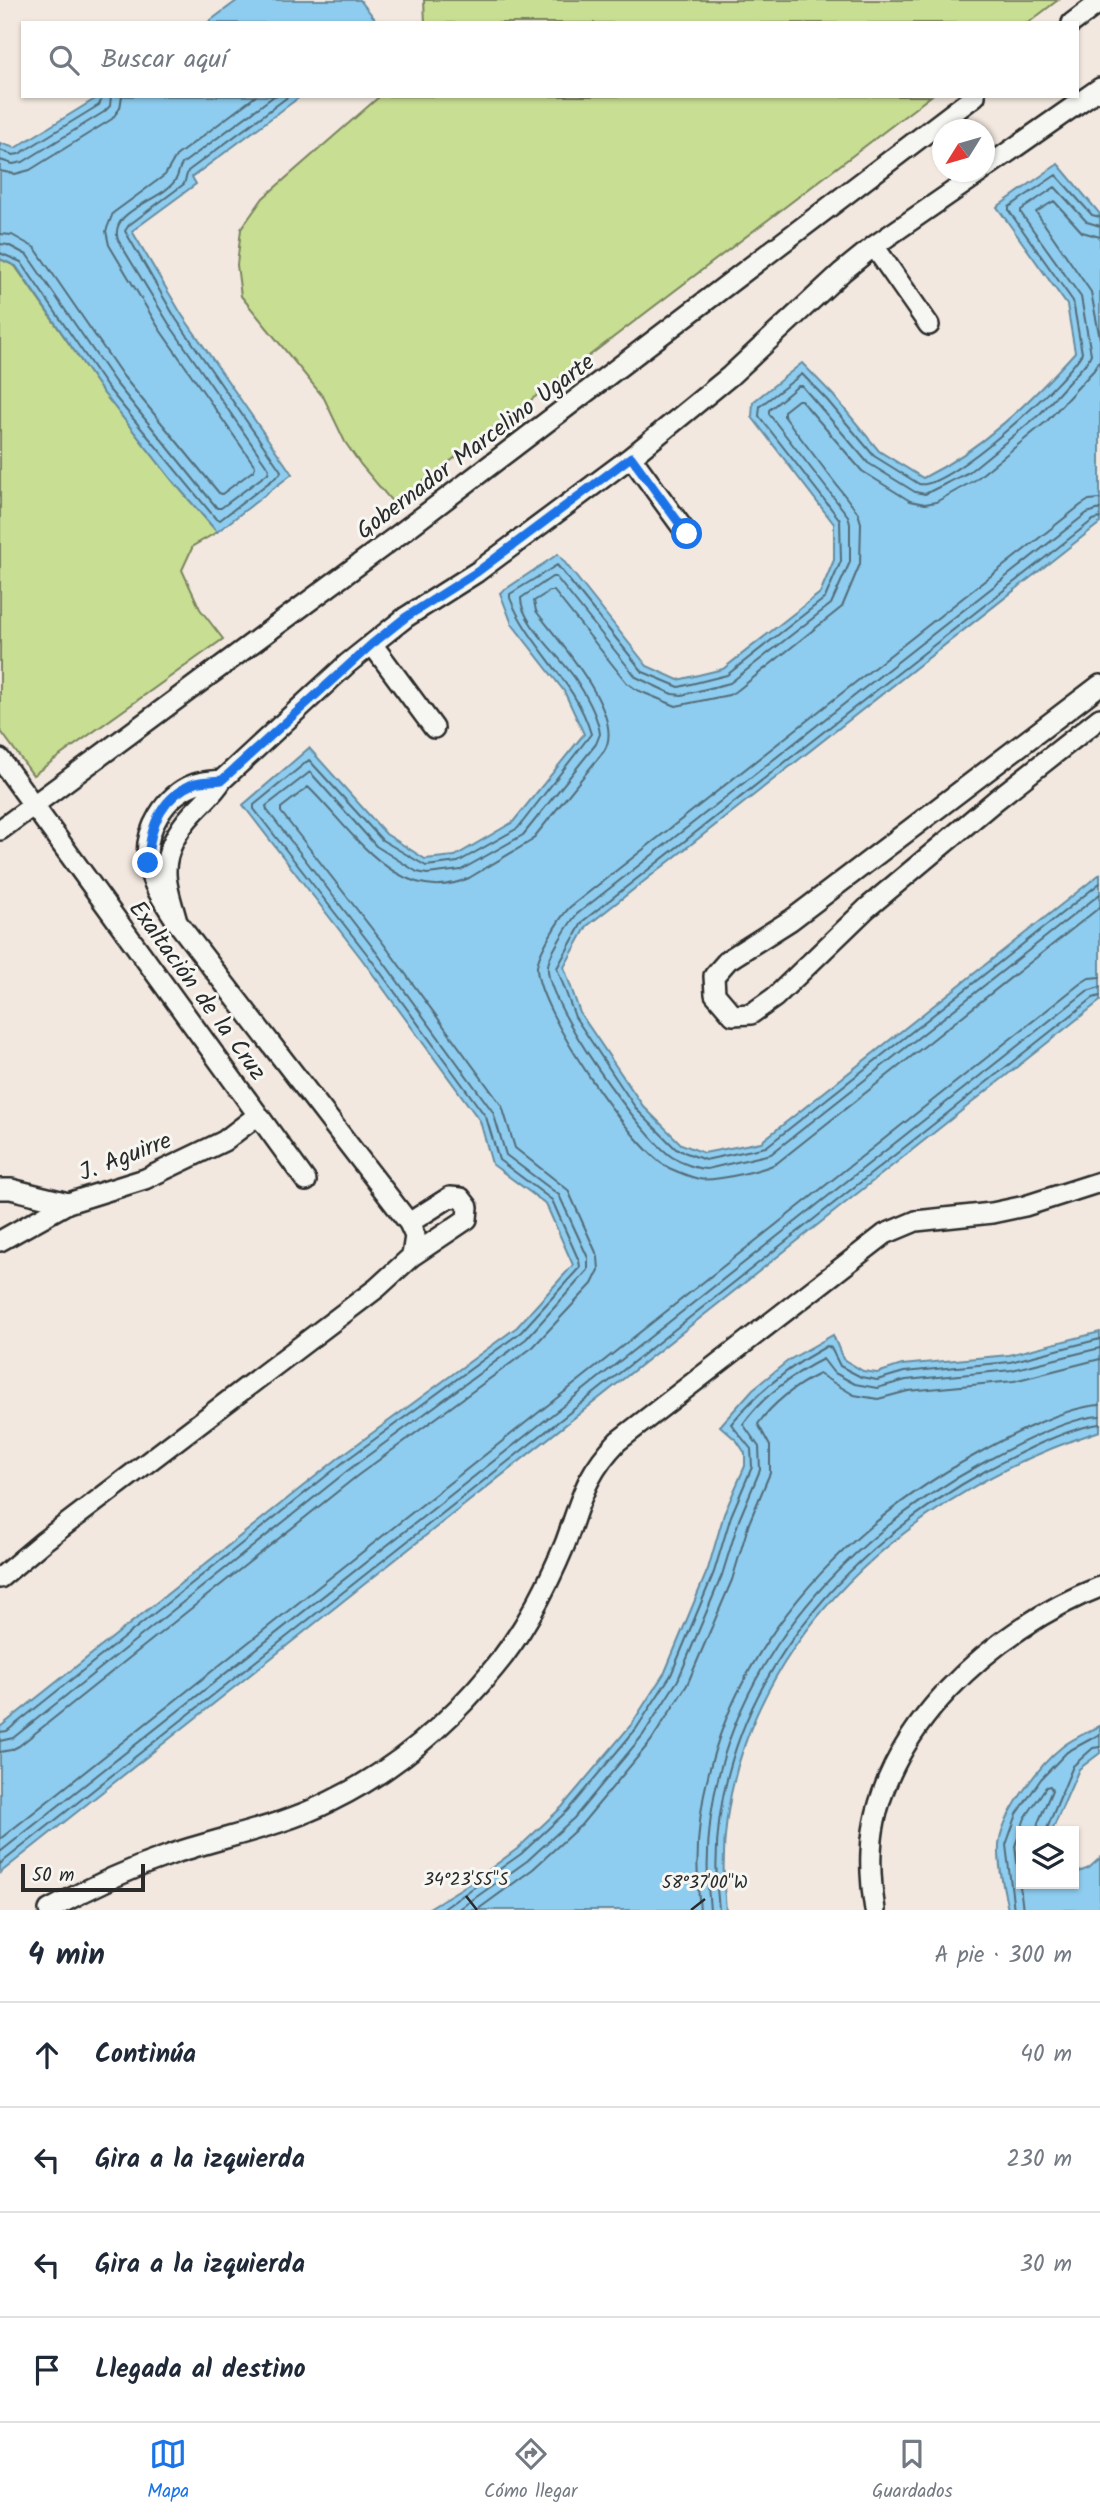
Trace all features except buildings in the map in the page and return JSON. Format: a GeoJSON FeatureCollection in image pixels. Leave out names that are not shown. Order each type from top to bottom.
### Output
{"type":"FeatureCollection","features":[{"type":"Feature","properties":{"kind":"street"},"geometry":{"type":"LineString","coordinates":[[1075,21],[1100,2]]}},
{"type":"Feature","properties":{"kind":"street"},"geometry":{"type":"LineString","coordinates":[[995,162],[1100,88]]}},
{"type":"Feature","properties":{"kind":"street","name":"Gobernador Marcelino Ugarte"},"geometry":{"type":"LineString","coordinates":[[0,830],[401,533],[972,98]]}},
{"type":"Feature","properties":{"kind":"street"},"geometry":{"type":"LineString","coordinates":[[412,1256],[415,1236],[410,1223],[177,922],[158,892],[148,863],[149,838],[158,816],[171,798],[195,783],[222,780],[372,644],[406,617],[477,572],[631,457],[730,376],[842,272],[874,246],[966,182]]}},
{"type":"Feature","properties":{"kind":"street"},"geometry":{"type":"LineString","coordinates":[[874,246],[929,325]]}},
{"type":"Feature","properties":{"kind":"street"},"geometry":{"type":"LineString","coordinates":[[631,457],[687,534]]}},
{"type":"Feature","properties":{"kind":"street"},"geometry":{"type":"LineString","coordinates":[[372,644],[434,728]]}},
{"type":"Feature","properties":{"kind":"street"},"geometry":{"type":"LineString","coordinates":[[1100,685],[790,920],[728,960],[714,976],[715,994],[733,1015],[751,1014],[775,997],[867,908],[1100,718]]}},
{"type":"Feature","properties":{"kind":"street","name":"Exaltación de la Cruz"},"geometry":{"type":"LineString","coordinates":[[0,759],[306,1181]]}},
{"type":"Feature","properties":{"kind":"street"},"geometry":{"type":"LineString","coordinates":[[999,762],[1016,785]]}},
{"type":"Feature","properties":{"kind":"street","name":"J. Aguirre"},"geometry":{"type":"LineString","coordinates":[[0,1189],[11,1189],[68,1203],[145,1179],[224,1141],[258,1115]]}},
{"type":"Feature","properties":{"kind":"street"},"geometry":{"type":"LineString","coordinates":[[49,1910],[137,1867],[254,1831],[331,1801],[380,1773],[432,1734],[495,1667],[526,1620],[553,1570],[586,1484],[603,1457],[618,1441],[885,1234],[916,1221],[992,1213],[1025,1206],[1100,1182]]}},
{"type":"Feature","properties":{"kind":"street"},"geometry":{"type":"LineString","coordinates":[[0,1578],[44,1541],[377,1288],[412,1256],[467,1219],[468,1207],[461,1198],[450,1198],[410,1223]]}},
{"type":"Feature","properties":{"kind":"street"},"geometry":{"type":"LineString","coordinates":[[0,1241],[68,1203]]}},
{"type":"Feature","properties":{"kind":"street"},"geometry":{"type":"LineString","coordinates":[[875,1910],[871,1850],[876,1817],[897,1759],[912,1736],[946,1692],[997,1647],[1053,1608],[1100,1587]]}},
{"type":"Feature","properties":{"kind":"green space"},"geometry":{"type":"Polygon","coordinates":[[[424,0],[1058,0],[1031,21],[425,21],[424,0]]]}},
{"type":"Feature","properties":{"kind":"green space"},"geometry":{"type":"Polygon","coordinates":[[[378,98],[928,98],[394,504],[345,442],[324,398],[241,296],[237,265],[241,229],[263,198],[378,98]]]}},
{"type":"Feature","properties":{"kind":"green space"},"geometry":{"type":"Polygon","coordinates":[[[0,259],[15,266],[102,391],[217,532],[193,546],[182,570],[200,609],[223,639],[33,775],[0,730],[0,259]]]}},
{"type":"Feature","properties":{"kind":"water"},"geometry":{"type":"Polygon","coordinates":[[[238,0],[360,0],[376,21],[210,21],[238,0]]]}},
{"type":"Feature","properties":{"kind":"water"},"geometry":{"type":"Polygon","coordinates":[[[97,98],[298,98],[192,177],[196,184],[132,231],[182,315],[292,474],[217,532],[102,391],[16,266],[0,259],[0,143],[15,148],[97,98]]]}},
{"type":"Feature","properties":{"kind":"water"},"geometry":{"type":"Polygon","coordinates":[[[1058,164],[1100,214],[1100,523],[587,926],[564,967],[580,1013],[643,1106],[681,1144],[704,1153],[761,1142],[1100,874],[1100,1001],[0,1873],[0,1727],[341,1456],[517,1327],[573,1265],[546,1204],[492,1164],[480,1121],[361,958],[243,805],[309,748],[386,834],[425,859],[455,856],[513,822],[584,734],[564,691],[512,624],[500,593],[558,554],[647,666],[678,680],[723,669],[820,593],[834,560],[834,524],[752,417],[753,402],[802,363],[833,395],[879,451],[923,478],[986,438],[1041,388],[1075,352],[1067,305],[997,207],[1058,164]]]}},
{"type":"Feature","properties":{"kind":"water"},"geometry":{"type":"Polygon","coordinates":[[[1100,1332],[1100,1431],[1023,1461],[951,1501],[884,1550],[826,1607],[778,1673],[744,1745],[726,1825],[726,1910],[426,1910],[475,1880],[517,1849],[562,1807],[631,1725],[665,1672],[708,1569],[724,1514],[745,1466],[745,1453],[737,1441],[720,1426],[753,1389],[789,1360],[833,1335],[843,1359],[863,1371],[877,1373],[902,1365],[1009,1355],[1100,1332]]]}},
{"type":"Feature","properties":{"kind":"water"},"geometry":{"type":"Polygon","coordinates":[[[1100,1726],[1100,1753],[1079,1769],[1054,1826],[1016,1826],[1016,1889],[1079,1889],[1079,1872],[1089,1868],[1100,1858],[1100,1910],[1008,1910],[999,1854],[1001,1834],[1014,1806],[1033,1778],[1053,1755],[1071,1741],[1100,1726]]]}},
{"type":"Feature","properties":{"kind":"route"},"geometry":{"type":"LineString","coordinates":[[148,863],[149,838],[158,816],[171,798],[195,783],[222,780],[347,664],[406,617],[477,572],[631,457],[687,534]]}}]}
